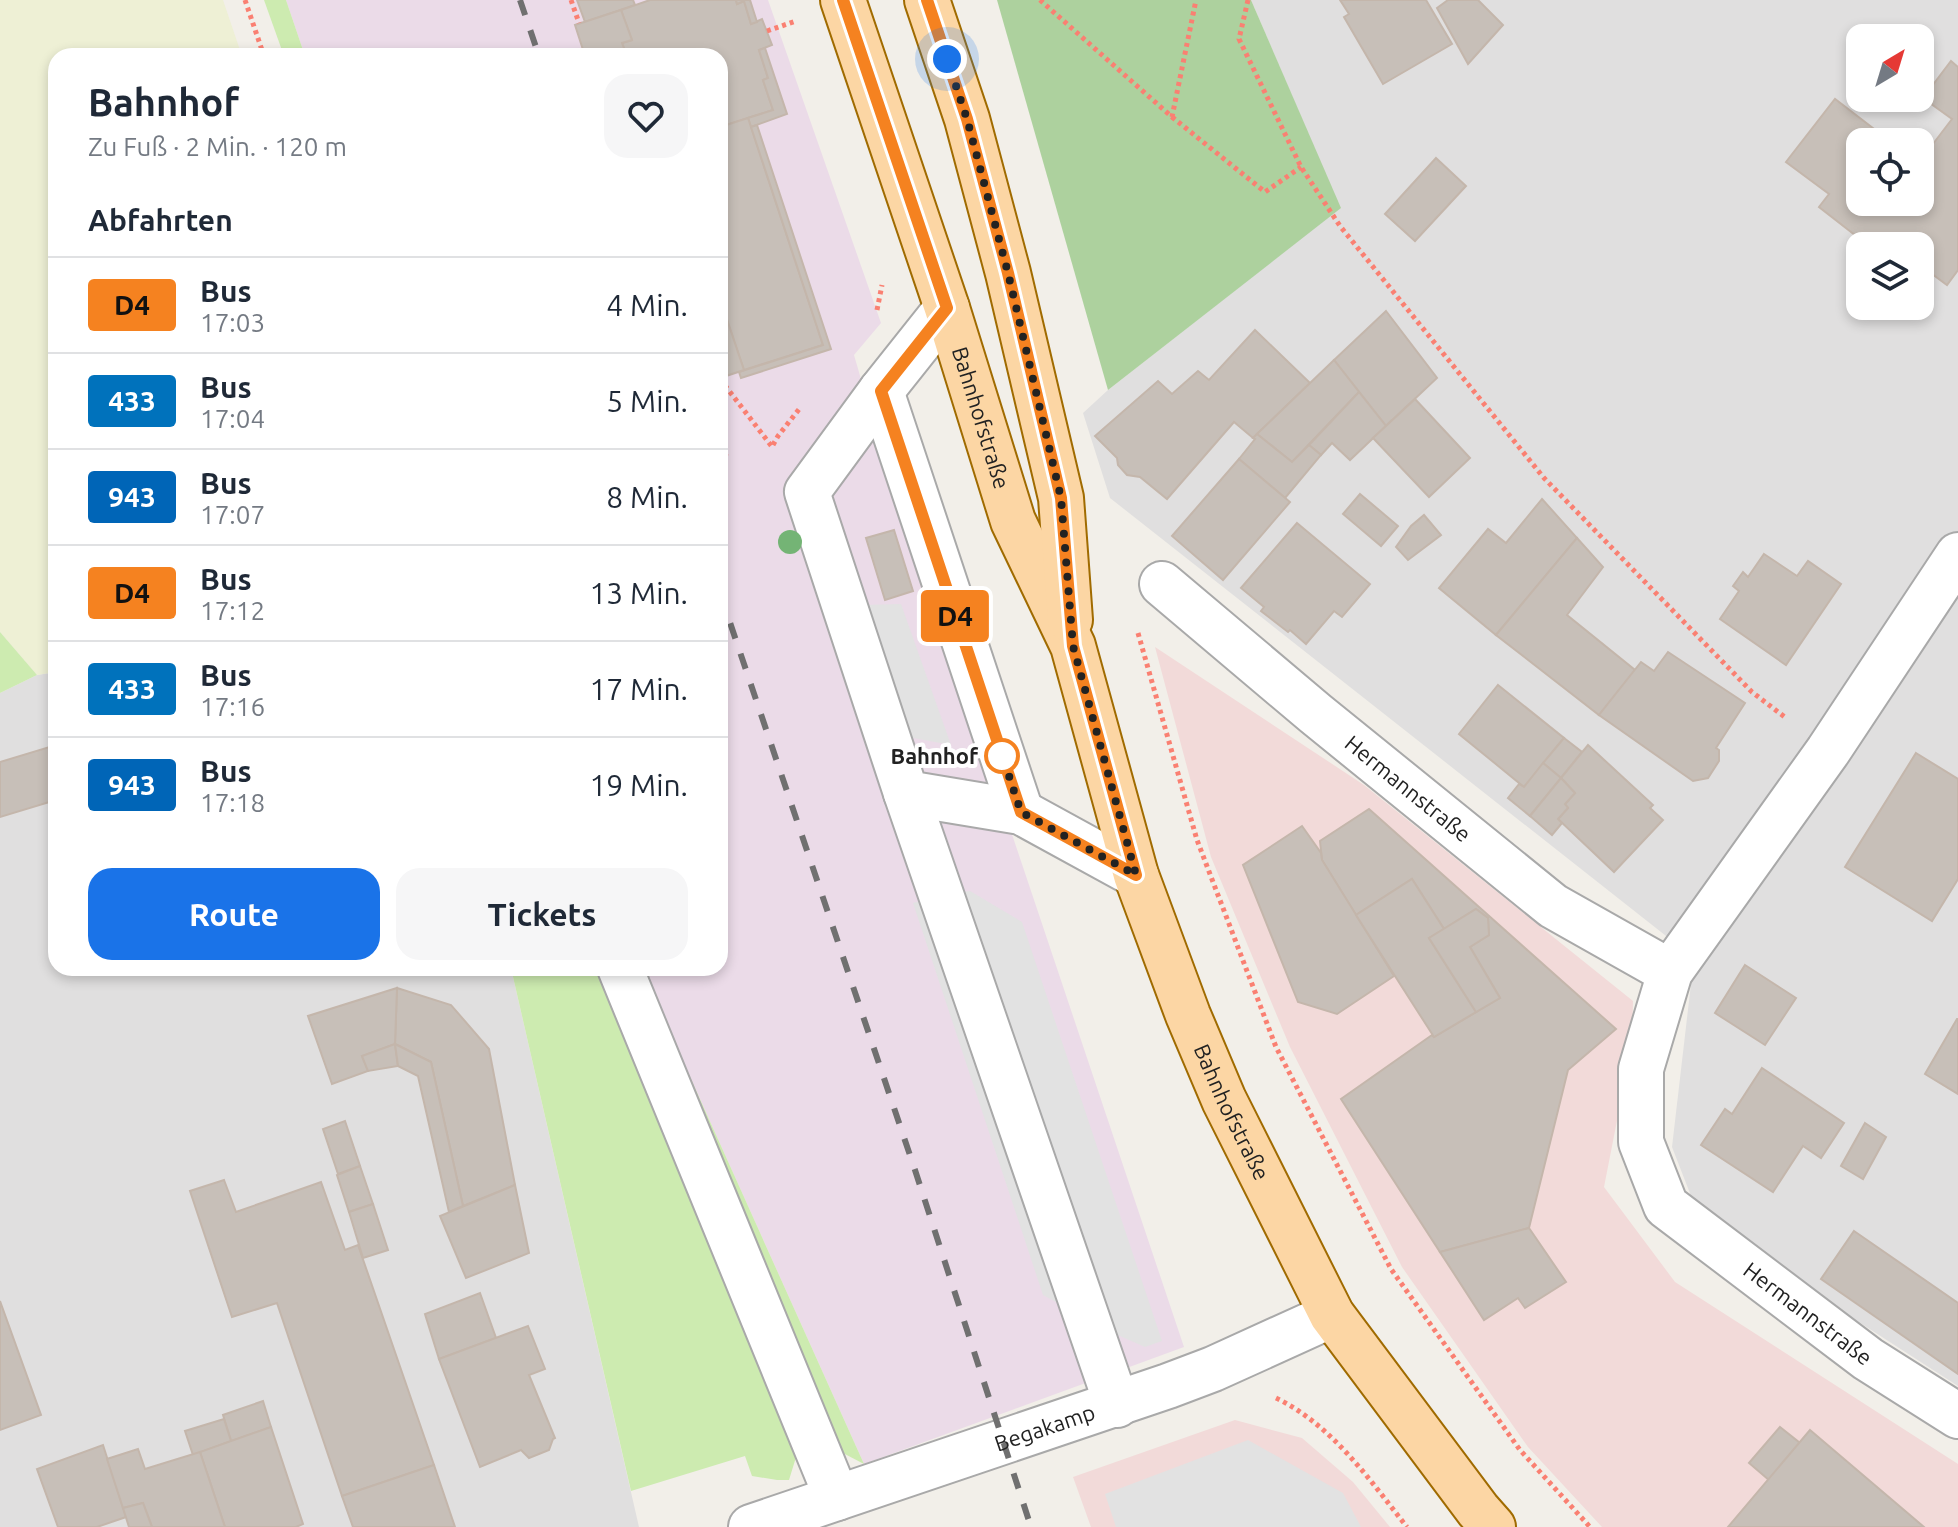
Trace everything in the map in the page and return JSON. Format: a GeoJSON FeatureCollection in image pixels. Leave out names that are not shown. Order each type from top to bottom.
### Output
{"type":"FeatureCollection","features":[{"type":"Feature","properties":{"kind":"main road","name":"Bahnhofstraße"},"geometry":{"type":"LineString","coordinates":[[843,0],[947,308],[1013,521],[1073,646],[1136,875],[1188,1015],[1224,1100],[1332,1315],[1493,1527]]}},
{"type":"Feature","properties":{"kind":"main road","name":"Bahnhofstraße"},"geometry":{"type":"LineString","coordinates":[[927,0],[967,119],[1008,273],[1061,498],[1073,646]]}},
{"type":"Feature","properties":{"kind":"street"},"geometry":{"type":"LineString","coordinates":[[947,308],[807,492],[906,793],[1117,1405]]}},
{"type":"Feature","properties":{"kind":"street"},"geometry":{"type":"LineString","coordinates":[[881,391],[1021,812]]}},
{"type":"Feature","properties":{"kind":"street","name":"Hermannstraße"},"geometry":{"type":"LineString","coordinates":[[1958,555],[1828,751],[1670,972],[1641,1069],[1641,1142],[1666,1206],[1868,1359],[1958,1416]]}},
{"type":"Feature","properties":{"kind":"street","name":"Hermannstraße"},"geometry":{"type":"LineString","coordinates":[[1162,584],[1316,714],[1553,906],[1670,972]]}},
{"type":"Feature","properties":{"kind":"street"},"geometry":{"type":"LineString","coordinates":[[906,793],[1021,812],[1136,875]]}},
{"type":"Feature","properties":{"kind":"street"},"geometry":{"type":"LineString","coordinates":[[623,976],[837,1498]]}},
{"type":"Feature","properties":{"kind":"street","name":"Begakamp"},"geometry":{"type":"LineString","coordinates":[[751,1527],[1117,1405],[1213,1369],[1332,1315]]}},
{"type":"Feature","properties":{"kind":"path"},"geometry":{"type":"LineString","coordinates":[[245,0],[261,48]]}},
{"type":"Feature","properties":{"kind":"path"},"geometry":{"type":"LineString","coordinates":[[571,0],[579,23]]}},
{"type":"Feature","properties":{"kind":"path"},"geometry":{"type":"LineString","coordinates":[[1040,0],[1172,117],[1265,192],[1301,167]]}},
{"type":"Feature","properties":{"kind":"path"},"geometry":{"type":"LineString","coordinates":[[1172,117],[1196,0]]}},
{"type":"Feature","properties":{"kind":"path"},"geometry":{"type":"LineString","coordinates":[[1248,0],[1239,39],[1301,167],[1340,226],[1544,478],[1752,692],[1828,751]]}},
{"type":"Feature","properties":{"kind":"path"},"geometry":{"type":"LineString","coordinates":[[767,31],[802,19]]}},
{"type":"Feature","properties":{"kind":"path"},"geometry":{"type":"LineString","coordinates":[[728,389],[807,492]]}},
{"type":"Feature","properties":{"kind":"path"},"geometry":{"type":"LineString","coordinates":[[1138,632],[1197,840],[1276,1047],[1391,1269],[1520,1450],[1590,1527]]}},
{"type":"Feature","properties":{"kind":"path"},"geometry":{"type":"LineString","coordinates":[[1213,1369],[1283,1402],[1324,1429],[1407,1527]]}},
{"type":"Feature","properties":{"kind":"shaded area"},"geometry":{"type":"Polygon","coordinates":[[[286,0],[768,0],[881,323],[854,355],[872,417],[1184,1347],[864,1464],[645,976],[728,976],[728,48],[302,48],[286,0]]]}},
{"type":"Feature","properties":{"kind":"shaded area"},"geometry":{"type":"Polygon","coordinates":[[[1251,0],[1958,0],[1958,1386],[1741,1246],[1691,1196],[1672,1147],[1694,958],[1110,498],[1083,413],[1340,208],[1251,0]]]}},
{"type":"Feature","properties":{"kind":"shaded area"},"geometry":{"type":"Polygon","coordinates":[[[901,604],[951,745],[908,737],[863,605],[901,604]]]}},
{"type":"Feature","properties":{"kind":"shaded area"},"geometry":{"type":"Polygon","coordinates":[[[1155,647],[1364,785],[1633,1001],[1632,1044],[1604,1187],[1675,1282],[1958,1464],[1958,1527],[1602,1527],[1528,1447],[1402,1267],[1290,1047],[1211,857],[1155,647]]]}},
{"type":"Feature","properties":{"kind":"shaded area"},"geometry":{"type":"Polygon","coordinates":[[[48,673],[48,976],[513,976],[639,1527],[0,1527],[0,693],[37,675],[48,673]]]}},
{"type":"Feature","properties":{"kind":"shaded area"},"geometry":{"type":"Polygon","coordinates":[[[970,891],[1022,922],[1162,1341],[1145,1347],[1043,1295],[913,903],[970,891]]]}},
{"type":"Feature","properties":{"kind":"shaded area"},"geometry":{"type":"Polygon","coordinates":[[[1235,1420],[1302,1438],[1353,1482],[1390,1527],[1091,1527],[1073,1477],[1235,1420]]]}},
{"type":"Feature","properties":{"kind":"shaded area"},"geometry":{"type":"Polygon","coordinates":[[[1248,1440],[1343,1493],[1361,1527],[1116,1527],[1105,1494],[1248,1440]]]}},
{"type":"Feature","properties":{"kind":"green space"},"geometry":{"type":"Polygon","coordinates":[[[0,0],[223,0],[239,48],[48,48],[48,673],[37,675],[0,632],[0,0]]]}},
{"type":"Feature","properties":{"kind":"green space"},"geometry":{"type":"Polygon","coordinates":[[[264,0],[286,0],[302,48],[281,48],[264,0]]]}},
{"type":"Feature","properties":{"kind":"green space"},"geometry":{"type":"Polygon","coordinates":[[[997,0],[1251,0],[1341,208],[1108,390],[997,0]]]}},
{"type":"Feature","properties":{"kind":"green space"},"geometry":{"type":"Polygon","coordinates":[[[0,632],[37,675],[0,693],[0,632]]]}},
{"type":"Feature","properties":{"kind":"green space"},"geometry":{"type":"Polygon","coordinates":[[[513,976],[602,976],[797,1454],[789,1480],[752,1476],[745,1456],[631,1491],[513,976]]]}},
{"type":"Feature","properties":{"kind":"green space"},"geometry":{"type":"Polygon","coordinates":[[[644,976],[864,1464],[839,1451],[644,976]]]}},
{"type":"Feature","properties":{"kind":"building"},"geometry":{"type":"Polygon","coordinates":[[[577,0],[633,0],[635,5],[585,22],[577,0]]]}},
{"type":"Feature","properties":{"kind":"building"},"geometry":{"type":"Polygon","coordinates":[[[650,0],[736,0],[737,4],[744,1],[751,24],[762,19],[772,45],[759,50],[768,78],[763,80],[773,110],[728,124],[728,48],[624,48],[622,43],[632,40],[621,10],[650,0]]]}},
{"type":"Feature","properties":{"kind":"building"},"geometry":{"type":"Polygon","coordinates":[[[736,0],[750,0],[757,22],[751,24],[744,1],[737,4],[736,0]]]}},
{"type":"Feature","properties":{"kind":"building"},"geometry":{"type":"Polygon","coordinates":[[[1340,0],[1426,0],[1452,44],[1383,84],[1344,17],[1349,14],[1340,0]]]}},
{"type":"Feature","properties":{"kind":"building"},"geometry":{"type":"Polygon","coordinates":[[[1448,0],[1478,0],[1503,25],[1468,64],[1437,8],[1448,0]]]}},
{"type":"Feature","properties":{"kind":"building"},"geometry":{"type":"Polygon","coordinates":[[[621,10],[632,40],[622,43],[624,48],[582,48],[575,25],[621,10]]]}},
{"type":"Feature","properties":{"kind":"building"},"geometry":{"type":"Polygon","coordinates":[[[765,48],[787,114],[751,127],[748,118],[773,110],[763,80],[768,78],[759,50],[765,48]]]}},
{"type":"Feature","properties":{"kind":"building"},"geometry":{"type":"Polygon","coordinates":[[[1951,61],[1958,67],[1958,270],[1947,285],[1934,275],[1934,232],[1851,232],[1819,207],[1829,194],[1786,162],[1835,99],[1846,107],[1846,112],[1852,112],[1873,128],[1846,128],[1846,216],[1934,216],[1934,143],[1952,119],[1934,106],[1934,83],[1951,61]]]}},
{"type":"Feature","properties":{"kind":"building"},"geometry":{"type":"Polygon","coordinates":[[[748,118],[823,345],[744,370],[728,323],[728,124],[748,118]]]}},
{"type":"Feature","properties":{"kind":"building"},"geometry":{"type":"Polygon","coordinates":[[[757,125],[831,349],[741,378],[739,372],[823,345],[751,127],[757,125]]]}},
{"type":"Feature","properties":{"kind":"building"},"geometry":{"type":"Polygon","coordinates":[[[1436,158],[1466,186],[1415,241],[1385,214],[1436,158]]]}},
{"type":"Feature","properties":{"kind":"building"},"geometry":{"type":"Polygon","coordinates":[[[1386,311],[1437,378],[1386,426],[1334,360],[1386,311]]]}},
{"type":"Feature","properties":{"kind":"building"},"geometry":{"type":"Polygon","coordinates":[[[728,323],[744,370],[728,375],[728,323]]]}},
{"type":"Feature","properties":{"kind":"building"},"geometry":{"type":"Polygon","coordinates":[[[1255,330],[1310,383],[1253,438],[1234,422],[1167,499],[1140,477],[1127,475],[1118,465],[1117,458],[1095,436],[1158,381],[1172,394],[1198,371],[1209,380],[1255,330]]]}},
{"type":"Feature","properties":{"kind":"building"},"geometry":{"type":"Polygon","coordinates":[[[1334,360],[1359,392],[1292,462],[1257,434],[1334,360]]]}},
{"type":"Feature","properties":{"kind":"building"},"geometry":{"type":"Polygon","coordinates":[[[1359,392],[1386,426],[1350,460],[1332,443],[1321,455],[1309,445],[1359,392]]]}},
{"type":"Feature","properties":{"kind":"building"},"geometry":{"type":"Polygon","coordinates":[[[1415,399],[1470,458],[1429,497],[1373,438],[1415,399]]]}},
{"type":"Feature","properties":{"kind":"building"},"geometry":{"type":"Polygon","coordinates":[[[1257,434],[1292,462],[1309,445],[1321,455],[1285,498],[1239,459],[1257,434]]]}},
{"type":"Feature","properties":{"kind":"building"},"geometry":{"type":"Polygon","coordinates":[[[1239,459],[1290,502],[1223,580],[1172,536],[1239,459]]]}},
{"type":"Feature","properties":{"kind":"building"},"geometry":{"type":"Polygon","coordinates":[[[1360,494],[1398,526],[1381,546],[1343,514],[1360,494]]]}},
{"type":"Feature","properties":{"kind":"building"},"geometry":{"type":"Polygon","coordinates":[[[1542,499],[1577,538],[1496,635],[1439,588],[1488,529],[1506,543],[1542,499]]]}},
{"type":"Feature","properties":{"kind":"building"},"geometry":{"type":"Polygon","coordinates":[[[1424,515],[1441,535],[1408,560],[1396,547],[1411,526],[1424,515]]]}},
{"type":"Feature","properties":{"kind":"building"},"geometry":{"type":"Polygon","coordinates":[[[1297,523],[1370,584],[1342,617],[1334,611],[1306,644],[1261,611],[1264,607],[1241,588],[1297,523]]]}},
{"type":"Feature","properties":{"kind":"building"},"geometry":{"type":"Polygon","coordinates":[[[894,530],[913,591],[885,600],[866,538],[894,530]]]}},
{"type":"Feature","properties":{"kind":"building"},"geometry":{"type":"Polygon","coordinates":[[[1577,538],[1603,567],[1567,615],[1635,670],[1599,715],[1496,635],[1577,538]]]}},
{"type":"Feature","properties":{"kind":"building"},"geometry":{"type":"Polygon","coordinates":[[[1764,554],[1797,576],[1808,561],[1841,584],[1786,665],[1720,619],[1739,591],[1733,586],[1743,572],[1748,577],[1764,554]]]}},
{"type":"Feature","properties":{"kind":"building"},"geometry":{"type":"Polygon","coordinates":[[[1668,652],[1745,703],[1716,748],[1719,750],[1719,761],[1708,778],[1693,781],[1599,715],[1641,662],[1654,671],[1668,652]]]}},
{"type":"Feature","properties":{"kind":"building"},"geometry":{"type":"Polygon","coordinates":[[[1498,685],[1564,738],[1524,787],[1459,734],[1498,685]]]}},
{"type":"Feature","properties":{"kind":"building"},"geometry":{"type":"Polygon","coordinates":[[[1564,738],[1582,752],[1561,778],[1543,763],[1564,738]]]}},
{"type":"Feature","properties":{"kind":"building"},"geometry":{"type":"Polygon","coordinates":[[[1588,745],[1653,805],[1650,808],[1663,820],[1614,872],[1558,819],[1575,793],[1561,778],[1588,745]]]}},
{"type":"Feature","properties":{"kind":"building"},"geometry":{"type":"Polygon","coordinates":[[[48,747],[48,802],[0,817],[0,762],[48,747]]]}},
{"type":"Feature","properties":{"kind":"building"},"geometry":{"type":"Polygon","coordinates":[[[1916,753],[1958,779],[1958,879],[1932,921],[1845,867],[1916,753]]]}},
{"type":"Feature","properties":{"kind":"building"},"geometry":{"type":"Polygon","coordinates":[[[1543,763],[1561,778],[1530,816],[1508,798],[1519,784],[1524,787],[1543,763]]]}},
{"type":"Feature","properties":{"kind":"building"},"geometry":{"type":"Polygon","coordinates":[[[1561,778],[1575,793],[1565,804],[1568,808],[1558,819],[1562,823],[1552,835],[1530,816],[1561,778]]]}},
{"type":"Feature","properties":{"kind":"building"},"geometry":{"type":"Polygon","coordinates":[[[1369,809],[1616,1029],[1568,1070],[1529,1228],[1440,1252],[1341,1099],[1432,1035],[1434,1037],[1500,998],[1470,947],[1489,935],[1488,918],[1476,909],[1444,929],[1412,879],[1356,915],[1322,860],[1320,841],[1369,809]]]}},
{"type":"Feature","properties":{"kind":"building"},"geometry":{"type":"Polygon","coordinates":[[[1302,826],[1394,976],[1337,1014],[1298,1002],[1243,865],[1302,826]]]}},
{"type":"Feature","properties":{"kind":"building"},"geometry":{"type":"Polygon","coordinates":[[[1412,879],[1444,929],[1429,938],[1476,1012],[1434,1037],[1356,915],[1412,879]]]}},
{"type":"Feature","properties":{"kind":"building"},"geometry":{"type":"Polygon","coordinates":[[[1476,909],[1488,918],[1489,935],[1470,947],[1500,998],[1476,1012],[1429,938],[1476,909]]]}},
{"type":"Feature","properties":{"kind":"building"},"geometry":{"type":"Polygon","coordinates":[[[1745,965],[1796,998],[1765,1045],[1715,1013],[1745,965]]]}},
{"type":"Feature","properties":{"kind":"building"},"geometry":{"type":"Polygon","coordinates":[[[397,988],[451,1005],[489,1049],[515,1185],[463,1206],[431,1062],[395,1044],[397,988]]]}},
{"type":"Feature","properties":{"kind":"building"},"geometry":{"type":"Polygon","coordinates":[[[397,988],[395,1044],[362,1056],[368,1071],[332,1084],[308,1016],[397,988]]]}},
{"type":"Feature","properties":{"kind":"building"},"geometry":{"type":"Polygon","coordinates":[[[1958,1019],[1958,1094],[1925,1074],[1958,1019]]]}},
{"type":"Feature","properties":{"kind":"building"},"geometry":{"type":"Polygon","coordinates":[[[395,1044],[398,1066],[368,1071],[362,1056],[395,1044]]]}},
{"type":"Feature","properties":{"kind":"building"},"geometry":{"type":"Polygon","coordinates":[[[395,1044],[431,1062],[463,1206],[449,1212],[418,1076],[398,1066],[395,1044]]]}},
{"type":"Feature","properties":{"kind":"building"},"geometry":{"type":"Polygon","coordinates":[[[1762,1068],[1844,1123],[1821,1158],[1803,1146],[1773,1192],[1701,1145],[1725,1109],[1732,1114],[1762,1068]]]}},
{"type":"Feature","properties":{"kind":"building"},"geometry":{"type":"Polygon","coordinates":[[[345,1121],[360,1166],[338,1174],[323,1129],[345,1121]]]}},
{"type":"Feature","properties":{"kind":"building"},"geometry":{"type":"Polygon","coordinates":[[[1865,1123],[1886,1137],[1863,1179],[1841,1166],[1865,1123]]]}},
{"type":"Feature","properties":{"kind":"building"},"geometry":{"type":"Polygon","coordinates":[[[360,1166],[373,1204],[349,1212],[337,1175],[360,1166]]]}},
{"type":"Feature","properties":{"kind":"building"},"geometry":{"type":"Polygon","coordinates":[[[224,1180],[236,1212],[321,1182],[345,1250],[358,1245],[434,1465],[342,1496],[277,1303],[232,1317],[190,1191],[224,1180]]]}},
{"type":"Feature","properties":{"kind":"building"},"geometry":{"type":"Polygon","coordinates":[[[515,1185],[529,1253],[466,1278],[440,1216],[515,1185]]]}},
{"type":"Feature","properties":{"kind":"building"},"geometry":{"type":"Polygon","coordinates":[[[373,1204],[388,1250],[363,1258],[349,1212],[373,1204]]]}},
{"type":"Feature","properties":{"kind":"building"},"geometry":{"type":"Polygon","coordinates":[[[1529,1228],[1566,1282],[1525,1308],[1518,1298],[1484,1320],[1440,1252],[1529,1228]]]}},
{"type":"Feature","properties":{"kind":"building"},"geometry":{"type":"Polygon","coordinates":[[[1854,1231],[1958,1303],[1958,1374],[1821,1279],[1854,1231]]]}},
{"type":"Feature","properties":{"kind":"building"},"geometry":{"type":"Polygon","coordinates":[[[480,1293],[496,1338],[439,1359],[425,1314],[480,1293]]]}},
{"type":"Feature","properties":{"kind":"building"},"geometry":{"type":"Polygon","coordinates":[[[0,1301],[41,1415],[0,1430],[0,1301]]]}},
{"type":"Feature","properties":{"kind":"building"},"geometry":{"type":"Polygon","coordinates":[[[528,1326],[545,1369],[529,1375],[555,1438],[549,1450],[529,1458],[521,1450],[480,1467],[439,1359],[528,1326]]]}},
{"type":"Feature","properties":{"kind":"building"},"geometry":{"type":"Polygon","coordinates":[[[263,1401],[271,1427],[231,1441],[223,1415],[263,1401]]]}},
{"type":"Feature","properties":{"kind":"building"},"geometry":{"type":"Polygon","coordinates":[[[224,1419],[231,1441],[193,1455],[185,1431],[224,1419]]]}},
{"type":"Feature","properties":{"kind":"building"},"geometry":{"type":"Polygon","coordinates":[[[271,1427],[303,1524],[296,1527],[225,1527],[200,1452],[271,1427]]]}},
{"type":"Feature","properties":{"kind":"building"},"geometry":{"type":"Polygon","coordinates":[[[1780,1427],[1800,1443],[1769,1480],[1749,1463],[1780,1427]]]}},
{"type":"Feature","properties":{"kind":"building"},"geometry":{"type":"Polygon","coordinates":[[[1810,1430],[1924,1527],[1728,1527],[1810,1430]]]}},
{"type":"Feature","properties":{"kind":"building"},"geometry":{"type":"Polygon","coordinates":[[[103,1445],[126,1517],[97,1527],[58,1527],[37,1469],[103,1445]]]}},
{"type":"Feature","properties":{"kind":"building"},"geometry":{"type":"Polygon","coordinates":[[[138,1449],[145,1469],[200,1452],[225,1527],[152,1527],[143,1503],[123,1508],[107,1459],[138,1449]]]}},
{"type":"Feature","properties":{"kind":"building"},"geometry":{"type":"Polygon","coordinates":[[[434,1465],[455,1527],[353,1527],[342,1496],[434,1465]]]}},
{"type":"Feature","properties":{"kind":"building"},"geometry":{"type":"Polygon","coordinates":[[[143,1503],[152,1527],[129,1527],[123,1508],[143,1503]]]}},
{"type":"Feature","properties":{"kind":"railway"},"geometry":{"type":"LineString","coordinates":[[520,0],[536,48]]}},
{"type":"Feature","properties":{"kind":"railway"},"geometry":{"type":"LineString","coordinates":[[728,617],[915,1170],[1031,1527]]}},
{"type":"Feature","properties":{"kind":"bus line","name":"D4"},"geometry":{"type":"LineString","coordinates":[[843,0],[947,308],[881,391],[1021,812],[1136,875],[1073,646],[1061,498],[1008,273],[967,119],[927,0]]}},
{"type":"Feature","properties":{"kind":"place","name":"Bahnhof"},"geometry":{"type":"Point","coordinates":[1002,756]}},
{"type":"Feature","properties":{"kind":"route"},"geometry":{"type":"LineString","coordinates":[[947,59],[967,119],[1008,273],[1061,498],[1073,646],[1136,875],[1021,812],[1001,752],[1002,756]]}}]}
